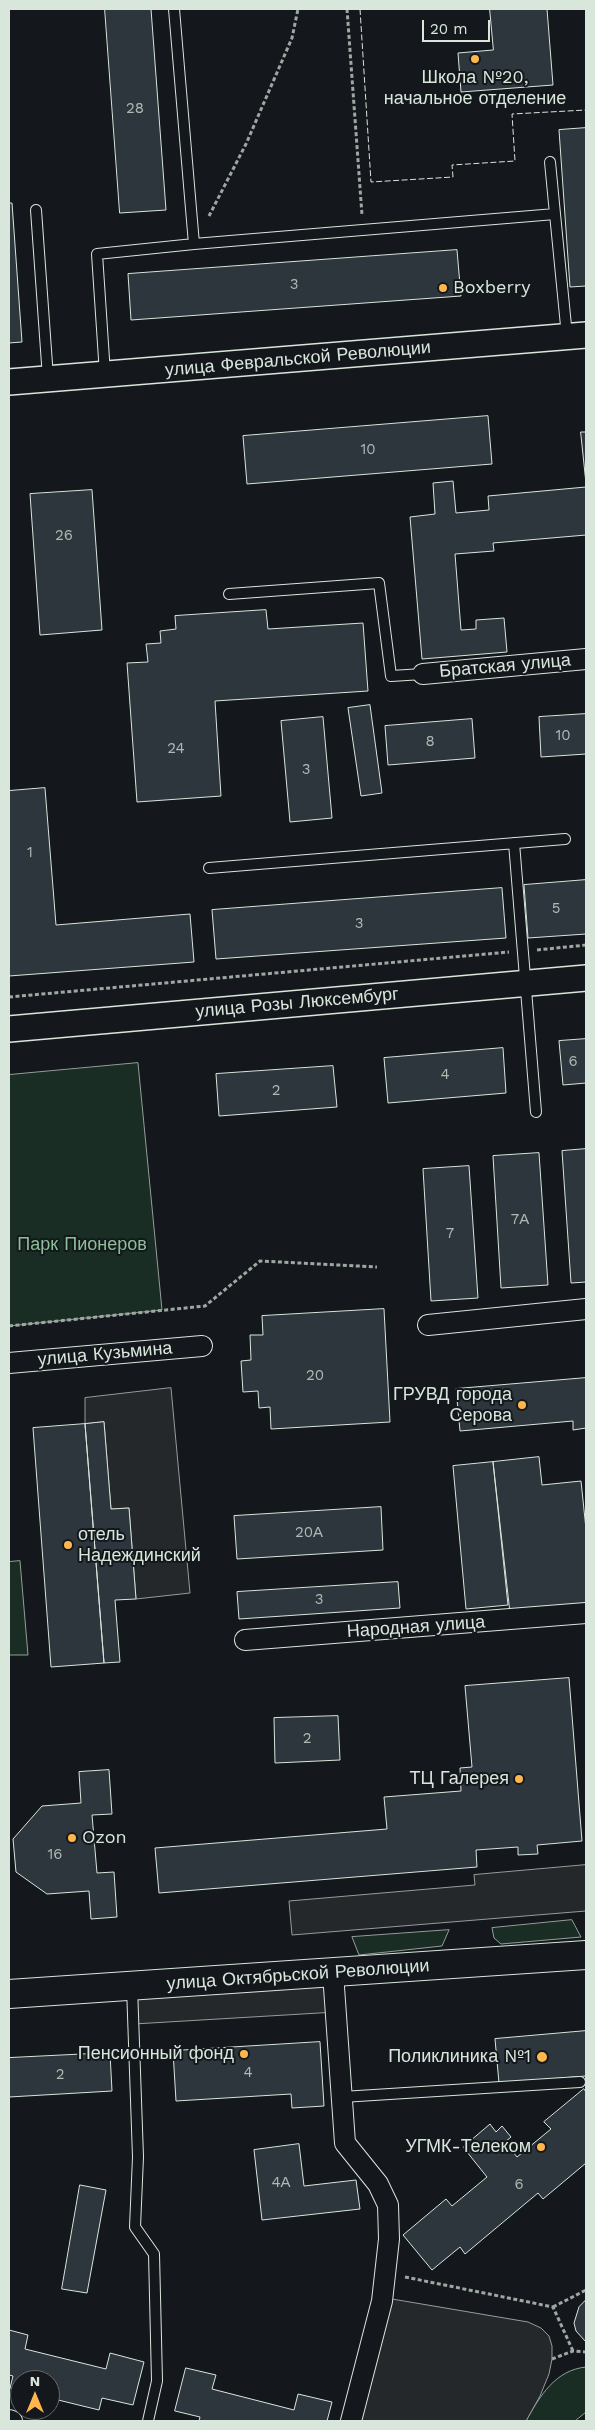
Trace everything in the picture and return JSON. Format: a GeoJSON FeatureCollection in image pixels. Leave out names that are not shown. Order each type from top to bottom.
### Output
{"type":"FeatureCollection","features":[{"type":"Feature","properties":{"kind":"main road","name":"улица Октябрьской Революции"},"geometry":{"type":"LineString","coordinates":[[9,1992],[333,1973],[586,1954]]}},
{"type":"Feature","properties":{"kind":"street","name":"улица Февральской Революции"},"geometry":{"type":"LineString","coordinates":[[9,382],[577,336]]}},
{"type":"Feature","properties":{"kind":"street","name":"Братская улица"},"geometry":{"type":"LineString","coordinates":[[423,674],[586,659]]}},
{"type":"Feature","properties":{"kind":"street","name":"улица Розы Люксембург"},"geometry":{"type":"LineString","coordinates":[[9,1029],[586,978]]}},
{"type":"Feature","properties":{"kind":"street"},"geometry":{"type":"LineString","coordinates":[[428,1325],[586,1309]]}},
{"type":"Feature","properties":{"kind":"street","name":"улица Кузьмина"},"geometry":{"type":"LineString","coordinates":[[9,1362],[202,1346]]}},
{"type":"Feature","properties":{"kind":"street","name":"Народная улица"},"geometry":{"type":"LineString","coordinates":[[245,1640],[586,1613]]}},
{"type":"Feature","properties":{"kind":"street"},"geometry":{"type":"LineString","coordinates":[[333,1973],[345,2143],[378,2184],[388,2205],[388,2239],[382,2301],[351,2421]]}},
{"type":"Feature","properties":{"kind":"lane"},"geometry":{"type":"LineString","coordinates":[[174,9],[194,244]]}},
{"type":"Feature","properties":{"kind":"lane"},"geometry":{"type":"LineString","coordinates":[[550,162],[554,214],[577,336]]}},
{"type":"Feature","properties":{"kind":"lane"},"geometry":{"type":"LineString","coordinates":[[36,210],[48,378]]}},
{"type":"Feature","properties":{"kind":"lane"},"geometry":{"type":"LineString","coordinates":[[105,374],[97,254],[363,229],[554,214]]}},
{"type":"Feature","properties":{"kind":"lane"},"geometry":{"type":"LineString","coordinates":[[229,594],[379,583],[391,676],[423,674]]}},
{"type":"Feature","properties":{"kind":"lane"},"geometry":{"type":"LineString","coordinates":[[209,868],[565,839]]}},
{"type":"Feature","properties":{"kind":"lane"},"geometry":{"type":"LineString","coordinates":[[514,843],[536,1112]]}},
{"type":"Feature","properties":{"kind":"lane"},"geometry":{"type":"LineString","coordinates":[[132,1986],[138,2157],[135,2227],[154,2254],[157,2381],[148,2421]]}},
{"type":"Feature","properties":{"kind":"lane"},"geometry":{"type":"LineString","coordinates":[[342,2098],[580,2082]]}},
{"type":"Feature","properties":{"kind":"path"},"geometry":{"type":"LineString","coordinates":[[194,244],[246,144],[292,38],[298,9]]}},
{"type":"Feature","properties":{"kind":"path"},"geometry":{"type":"LineString","coordinates":[[347,9],[363,229]]}},
{"type":"Feature","properties":{"kind":"path"},"geometry":{"type":"LineString","coordinates":[[9,997],[586,945]]}},
{"type":"Feature","properties":{"kind":"path"},"geometry":{"type":"LineString","coordinates":[[9,1326],[205,1306],[260,1261],[377,1267]]}},
{"type":"Feature","properties":{"kind":"path"},"geometry":{"type":"LineString","coordinates":[[385,2273],[553,2307],[586,2290]]}},
{"type":"Feature","properties":{"kind":"path"},"geometry":{"type":"LineString","coordinates":[[553,2307],[573,2351]]}},
{"type":"Feature","properties":{"kind":"path"},"geometry":{"type":"LineString","coordinates":[[552,2359],[573,2351],[586,2352]]}},
{"type":"Feature","properties":{"kind":"green space","name":"Парк Пионеров"},"geometry":{"type":"Polygon","coordinates":[[[138,1063],[162,1310],[9,1326],[9,1075],[138,1063]]]}},
{"type":"Feature","properties":{"kind":"green space"},"geometry":{"type":"Polygon","coordinates":[[[20,1561],[28,1655],[9,1655],[9,1562],[20,1561]]]}},
{"type":"Feature","properties":{"kind":"green space"},"geometry":{"type":"Polygon","coordinates":[[[572,1920],[581,1937],[501,1944],[494,1938],[492,1928],[572,1920]]]}},
{"type":"Feature","properties":{"kind":"green space"},"geometry":{"type":"Polygon","coordinates":[[[449,1930],[442,1946],[359,1955],[352,1937],[449,1930]]]}},
{"type":"Feature","properties":{"kind":"green space"},"geometry":{"type":"Polygon","coordinates":[[[586,2367],[586,2412],[575,2421],[526,2421],[537,2402],[557,2379],[575,2369],[586,2367]]]}},
{"type":"Feature","properties":{"kind":"shaded area"},"geometry":{"type":"Polygon","coordinates":[[[171,1388],[190,1593],[136,1599],[129,1508],[111,1509],[104,1422],[85,1424],[85,1398],[171,1388]]]}},
{"type":"Feature","properties":{"kind":"shaded area"},"geometry":{"type":"Polygon","coordinates":[[[586,1865],[586,1911],[292,1935],[289,1901],[475,1885],[474,1875],[586,1865]]]}},
{"type":"Feature","properties":{"kind":"shaded area"},"geometry":{"type":"Polygon","coordinates":[[[333,1973],[336,2012],[134,2024],[132,1986],[333,1973]]]}},
{"type":"Feature","properties":{"kind":"shaded area"},"geometry":{"type":"Polygon","coordinates":[[[392,2299],[528,2322],[541,2328],[549,2336],[552,2346],[552,2359],[549,2374],[540,2396],[526,2421],[361,2421],[392,2299]]]}},
{"type":"Feature","properties":{"kind":"building"},"geometry":{"type":"Polygon","coordinates":[[[105,9],[151,9],[166,210],[120,213],[105,9]]]}},
{"type":"Feature","properties":{"kind":"building"},"geometry":{"type":"Polygon","coordinates":[[[490,9],[547,9],[553,85],[461,92],[458,53],[493,50],[490,9]]]}},
{"type":"Feature","properties":{"kind":"building"},"geometry":{"type":"Polygon","coordinates":[[[586,128],[586,286],[570,287],[559,130],[586,128]]]}},
{"type":"Feature","properties":{"kind":"building"},"geometry":{"type":"Polygon","coordinates":[[[9,203],[12,203],[22,342],[9,343],[9,203]]]}},
{"type":"Feature","properties":{"kind":"building"},"geometry":{"type":"Polygon","coordinates":[[[457,250],[461,296],[131,320],[128,274],[457,250]]]}},
{"type":"Feature","properties":{"kind":"building"},"geometry":{"type":"Polygon","coordinates":[[[488,416],[492,464],[247,484],[243,436],[488,416]]]}},
{"type":"Feature","properties":{"kind":"building"},"geometry":{"type":"Polygon","coordinates":[[[581,432],[586,432],[586,487],[581,432]]]}},
{"type":"Feature","properties":{"kind":"building"},"geometry":{"type":"Polygon","coordinates":[[[453,481],[456,513],[489,510],[488,496],[586,487],[586,535],[493,543],[494,551],[455,554],[461,630],[476,629],[476,620],[504,618],[507,652],[422,659],[410,517],[435,514],[433,483],[453,481]]]}},
{"type":"Feature","properties":{"kind":"building"},"geometry":{"type":"Polygon","coordinates":[[[92,490],[102,630],[40,635],[30,494],[92,490]]]}},
{"type":"Feature","properties":{"kind":"building"},"geometry":{"type":"Polygon","coordinates":[[[266,610],[268,629],[363,623],[368,691],[215,701],[221,796],[137,802],[127,663],[148,662],[146,644],[161,643],[160,631],[176,629],[175,616],[266,610]]]}},
{"type":"Feature","properties":{"kind":"building"},"geometry":{"type":"Polygon","coordinates":[[[370,705],[382,793],[361,796],[348,708],[370,705]]]}},
{"type":"Feature","properties":{"kind":"building"},"geometry":{"type":"Polygon","coordinates":[[[586,714],[586,754],[541,757],[539,717],[586,714]]]}},
{"type":"Feature","properties":{"kind":"building"},"geometry":{"type":"Polygon","coordinates":[[[323,717],[332,818],[290,822],[281,721],[323,717]]]}},
{"type":"Feature","properties":{"kind":"building"},"geometry":{"type":"Polygon","coordinates":[[[472,719],[475,758],[388,765],[385,726],[472,719]]]}},
{"type":"Feature","properties":{"kind":"building"},"geometry":{"type":"Polygon","coordinates":[[[45,788],[56,925],[190,914],[194,962],[9,976],[9,791],[45,788]]]}},
{"type":"Feature","properties":{"kind":"building"},"geometry":{"type":"Polygon","coordinates":[[[586,880],[586,934],[528,938],[524,885],[586,880]]]}},
{"type":"Feature","properties":{"kind":"building"},"geometry":{"type":"Polygon","coordinates":[[[502,888],[506,938],[216,959],[212,910],[502,888]]]}},
{"type":"Feature","properties":{"kind":"building"},"geometry":{"type":"Polygon","coordinates":[[[586,1039],[586,1083],[563,1085],[559,1041],[586,1039]]]}},
{"type":"Feature","properties":{"kind":"building"},"geometry":{"type":"Polygon","coordinates":[[[503,1048],[506,1093],[388,1103],[384,1058],[503,1048]]]}},
{"type":"Feature","properties":{"kind":"building"},"geometry":{"type":"Polygon","coordinates":[[[333,1066],[337,1107],[219,1116],[216,1074],[333,1066]]]}},
{"type":"Feature","properties":{"kind":"building"},"geometry":{"type":"Polygon","coordinates":[[[586,1149],[586,1282],[571,1283],[562,1151],[586,1149]]]}},
{"type":"Feature","properties":{"kind":"building"},"geometry":{"type":"Polygon","coordinates":[[[539,1153],[548,1285],[501,1288],[493,1156],[539,1153]]]}},
{"type":"Feature","properties":{"kind":"building"},"geometry":{"type":"Polygon","coordinates":[[[469,1166],[478,1298],[431,1301],[423,1169],[469,1166]]]}},
{"type":"Feature","properties":{"kind":"building"},"geometry":{"type":"Polygon","coordinates":[[[384,1309],[390,1422],[271,1429],[270,1407],[259,1408],[258,1391],[243,1392],[241,1361],[251,1360],[250,1335],[263,1335],[262,1316],[384,1309]]]}},
{"type":"Feature","properties":{"kind":"building","name":"ГРУВД города Серова"},"geometry":{"type":"Polygon","coordinates":[[[586,1378],[586,1428],[573,1430],[573,1421],[460,1431],[456,1389],[586,1378]]]}},
{"type":"Feature","properties":{"kind":"building"},"geometry":{"type":"Polygon","coordinates":[[[104,1422],[111,1509],[129,1508],[136,1599],[115,1600],[120,1662],[104,1663],[85,1424],[104,1422]]]}},
{"type":"Feature","properties":{"kind":"building","name":"отель Надеждинский"},"geometry":{"type":"Polygon","coordinates":[[[85,1424],[104,1663],[51,1667],[33,1428],[85,1424]]]}},
{"type":"Feature","properties":{"kind":"building"},"geometry":{"type":"Polygon","coordinates":[[[539,1457],[542,1485],[581,1481],[586,1529],[586,1605],[510,1613],[493,1462],[539,1457]]]}},
{"type":"Feature","properties":{"kind":"building"},"geometry":{"type":"Polygon","coordinates":[[[493,1462],[508,1605],[466,1609],[453,1466],[493,1462]]]}},
{"type":"Feature","properties":{"kind":"building"},"geometry":{"type":"Polygon","coordinates":[[[381,1507],[383,1550],[237,1559],[234,1516],[381,1507]]]}},
{"type":"Feature","properties":{"kind":"building"},"geometry":{"type":"Polygon","coordinates":[[[398,1582],[400,1608],[239,1619],[237,1592],[398,1582]]]}},
{"type":"Feature","properties":{"kind":"building","name":"ТЦ Галерея"},"geometry":{"type":"Polygon","coordinates":[[[569,1678],[582,1841],[537,1845],[538,1854],[518,1855],[518,1847],[476,1850],[477,1867],[159,1893],[155,1848],[387,1829],[384,1797],[461,1791],[460,1768],[472,1767],[465,1686],[569,1678]]]}},
{"type":"Feature","properties":{"kind":"building"},"geometry":{"type":"Polygon","coordinates":[[[338,1716],[340,1760],[275,1763],[274,1718],[338,1716]]]}},
{"type":"Feature","properties":{"kind":"building"},"geometry":{"type":"Polygon","coordinates":[[[109,1770],[112,1814],[92,1815],[97,1873],[114,1872],[117,1917],[91,1919],[89,1891],[47,1894],[16,1872],[13,1839],[42,1806],[81,1803],[79,1772],[109,1770]]]}},
{"type":"Feature","properties":{"kind":"building","name":"Поликлиника №1"},"geometry":{"type":"Polygon","coordinates":[[[586,2031],[586,2076],[499,2083],[495,2039],[586,2031]]]}},
{"type":"Feature","properties":{"kind":"building"},"geometry":{"type":"Polygon","coordinates":[[[320,2042],[324,2106],[292,2108],[291,2094],[176,2101],[173,2051],[320,2042]]]}},
{"type":"Feature","properties":{"kind":"building"},"geometry":{"type":"Polygon","coordinates":[[[110,2053],[112,2091],[9,2097],[9,2058],[110,2053]]]}},
{"type":"Feature","properties":{"kind":"building"},"geometry":{"type":"Polygon","coordinates":[[[584,2089],[586,2092],[586,2163],[543,2199],[538,2193],[465,2254],[460,2247],[432,2270],[403,2235],[446,2199],[452,2206],[487,2177],[463,2147],[490,2124],[496,2132],[502,2126],[511,2137],[505,2142],[517,2157],[551,2129],[544,2122],[584,2089]]]}},
{"type":"Feature","properties":{"kind":"building"},"geometry":{"type":"Polygon","coordinates":[[[299,2144],[304,2186],[356,2180],[360,2209],[262,2220],[254,2150],[299,2144]]]}},
{"type":"Feature","properties":{"kind":"building"},"geometry":{"type":"Polygon","coordinates":[[[80,2185],[106,2190],[87,2293],[62,2289],[80,2185]]]}},
{"type":"Feature","properties":{"kind":"building"},"geometry":{"type":"Polygon","coordinates":[[[586,2300],[586,2342],[576,2331],[574,2323],[579,2307],[586,2300]]]}},
{"type":"Feature","properties":{"kind":"building"},"geometry":{"type":"Polygon","coordinates":[[[9,2330],[28,2335],[25,2349],[106,2369],[110,2353],[144,2362],[133,2405],[102,2398],[99,2410],[60,2400],[60,2370],[10,2370],[9,2375],[9,2330]]]}},
{"type":"Feature","properties":{"kind":"building"},"geometry":{"type":"Polygon","coordinates":[[[186,2368],[216,2375],[212,2389],[294,2410],[298,2394],[332,2402],[327,2421],[199,2421],[200,2417],[175,2411],[186,2368]]]}},
{"type":"Feature","properties":{"kind":"fence"},"geometry":{"type":"LineString","coordinates":[[360,9],[371,182],[453,177],[452,165],[515,161],[512,114],[586,110]]}},
{"type":"Feature","properties":{"kind":"place","name":"Школа №20, начальное отделение"},"geometry":{"type":"Point","coordinates":[475,59]}},
{"type":"Feature","properties":{"kind":"place","name":"Boxberry"},"geometry":{"type":"Point","coordinates":[443,288]}},
{"type":"Feature","properties":{"kind":"place","name":"ГРУВД города Серова"},"geometry":{"type":"Point","coordinates":[522,1405]}},
{"type":"Feature","properties":{"kind":"place","name":"отель Надеждинский"},"geometry":{"type":"Point","coordinates":[68,1545]}},
{"type":"Feature","properties":{"kind":"place","name":"ТЦ Галерея"},"geometry":{"type":"Point","coordinates":[519,1779]}},
{"type":"Feature","properties":{"kind":"place","name":"Ozon"},"geometry":{"type":"Point","coordinates":[72,1838]}},
{"type":"Feature","properties":{"kind":"place","name":"Пенсионный фонд"},"geometry":{"type":"Point","coordinates":[244,2054]}},
{"type":"Feature","properties":{"kind":"place","name":"Поликлиника №1"},"geometry":{"type":"Point","coordinates":[542,2057]}},
{"type":"Feature","properties":{"kind":"place","name":"УГМК-Телеком"},"geometry":{"type":"Point","coordinates":[541,2147]}}]}
